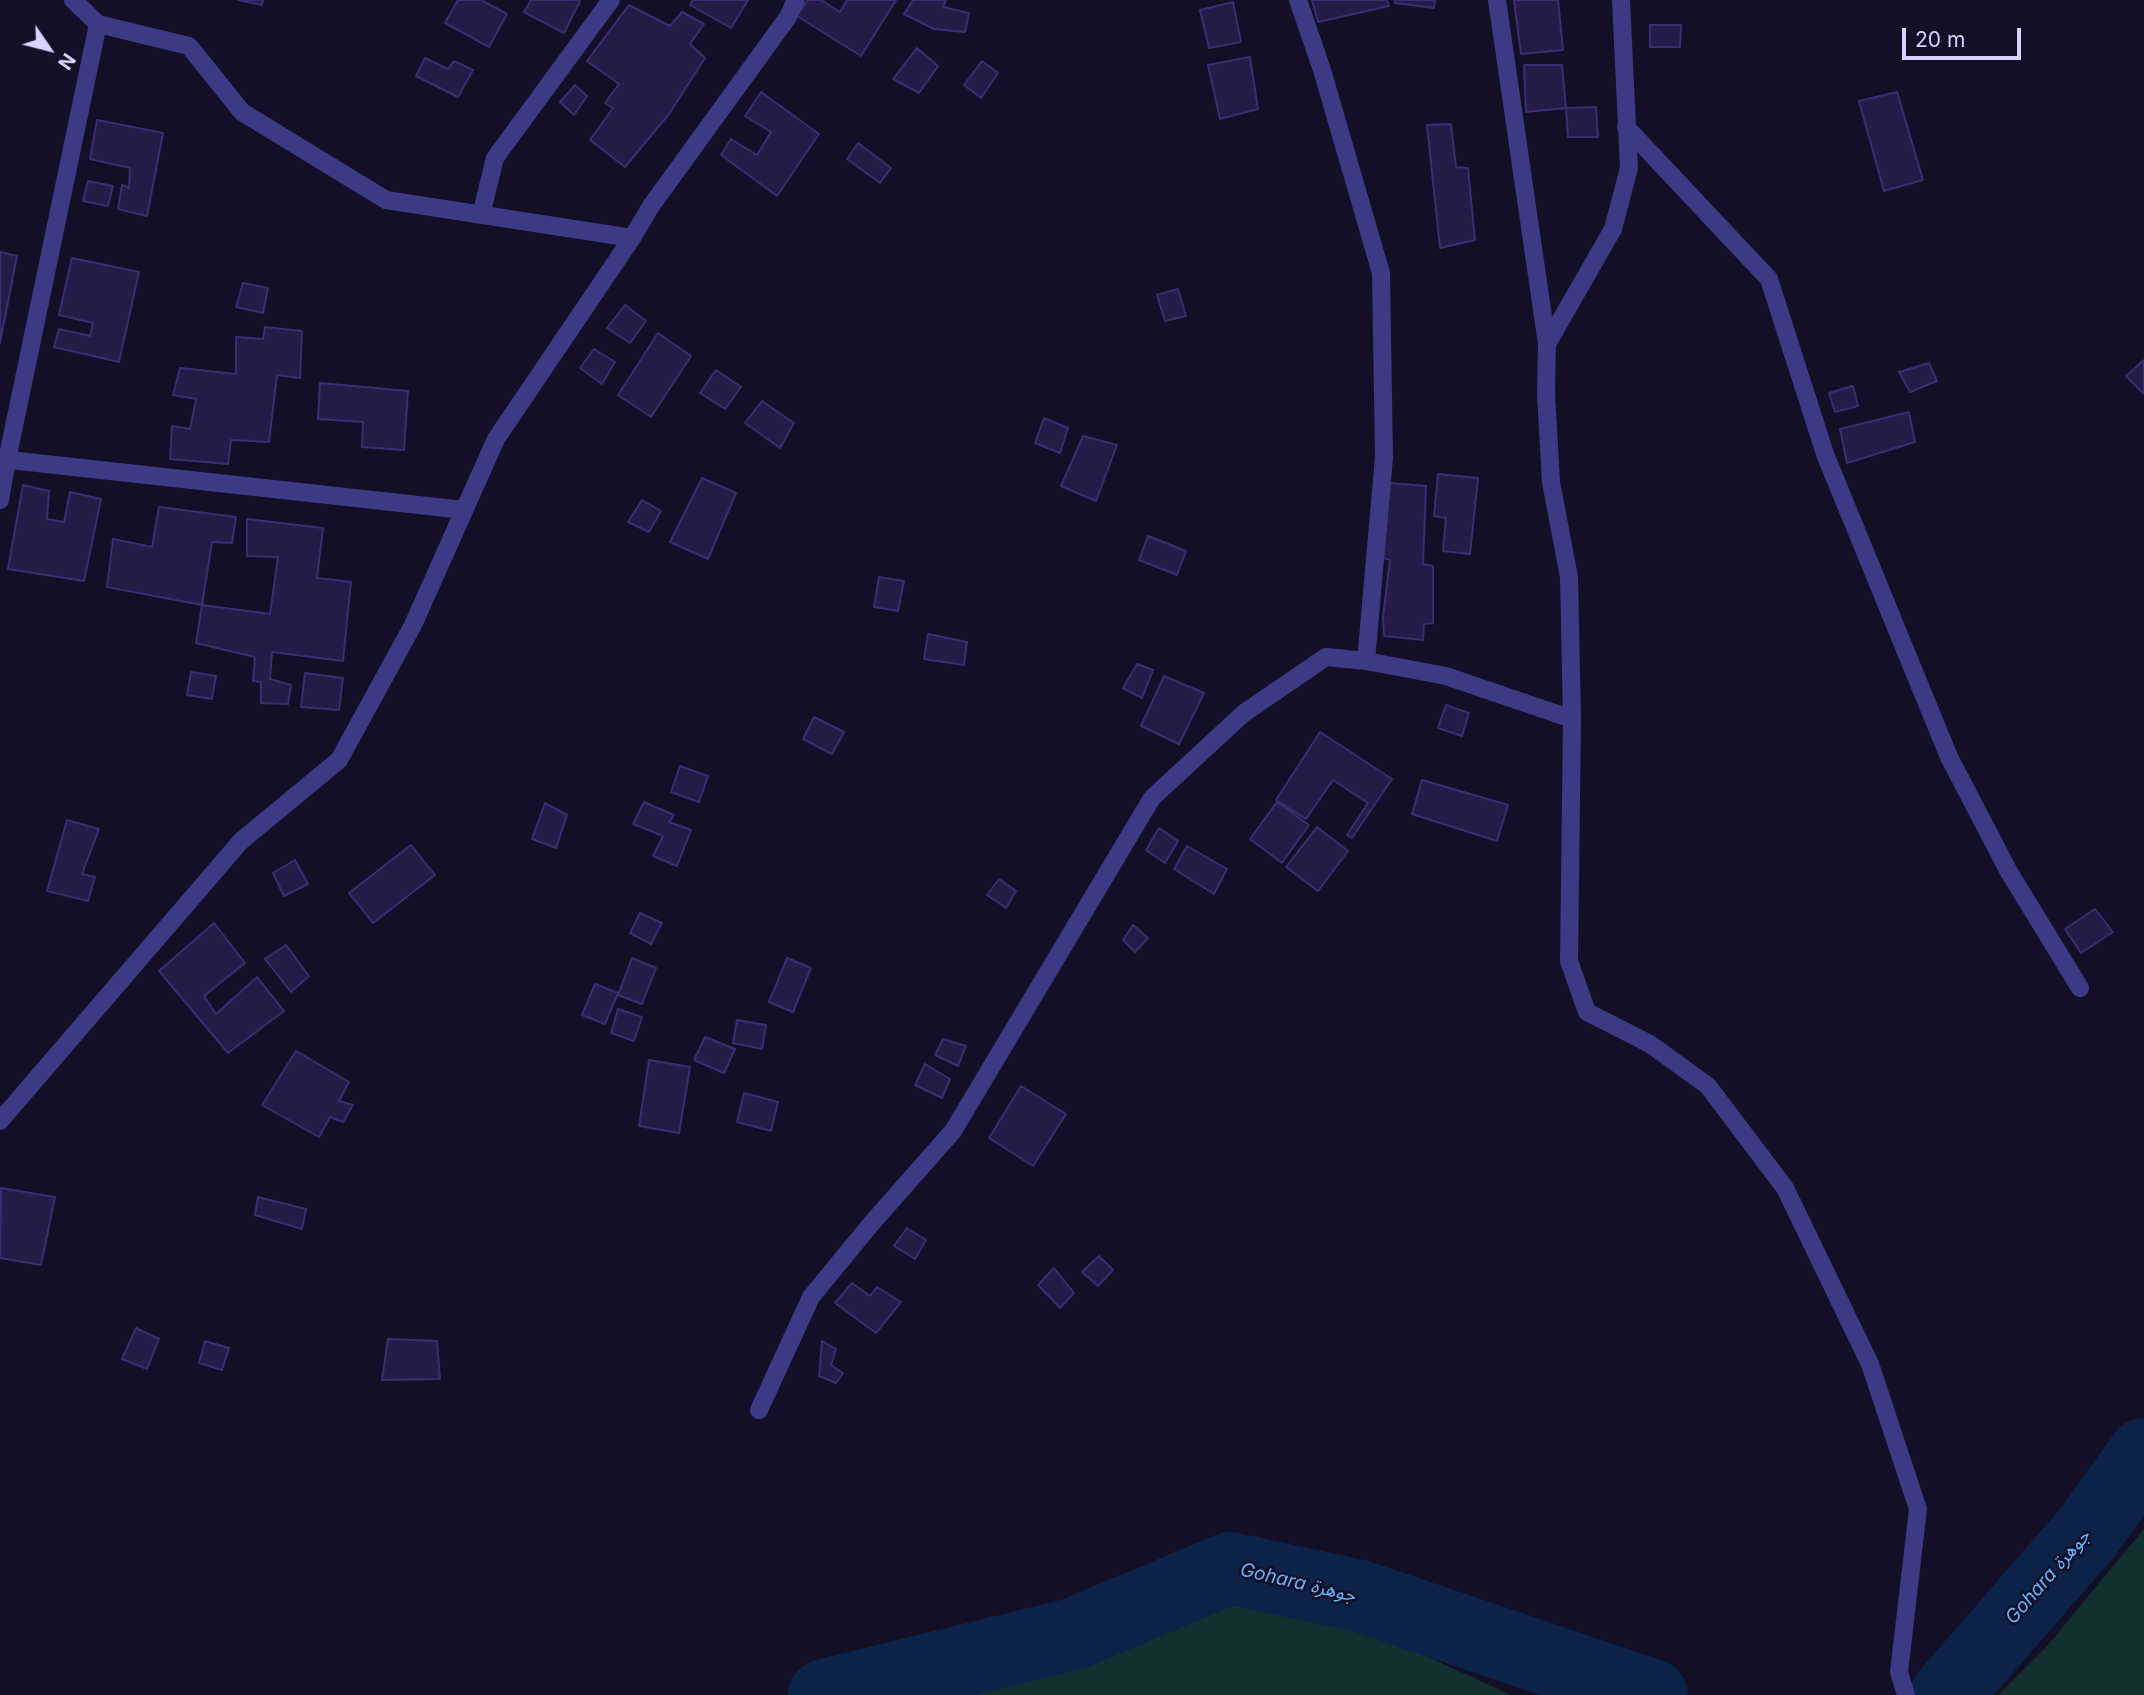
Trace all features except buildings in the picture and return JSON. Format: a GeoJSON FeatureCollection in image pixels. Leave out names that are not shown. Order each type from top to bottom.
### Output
{"type":"FeatureCollection","features":[{"type":"Feature","properties":{"kind":"street"},"geometry":{"type":"LineString","coordinates":[[73,0],[98,24],[188,46],[242,112],[386,201],[632,238]]}},
{"type":"Feature","properties":{"kind":"street"},"geometry":{"type":"LineString","coordinates":[[481,215],[495,158],[611,0]]}},
{"type":"Feature","properties":{"kind":"street"},"geometry":{"type":"LineString","coordinates":[[0,1121],[241,841],[339,760],[412,625],[496,439],[651,206],[788,17],[796,0]]}},
{"type":"Feature","properties":{"kind":"street"},"geometry":{"type":"LineString","coordinates":[[1298,0],[1381,273],[1384,457],[1366,661]]}},
{"type":"Feature","properties":{"kind":"street"},"geometry":{"type":"LineString","coordinates":[[1497,0],[1547,344],[1546,394],[1551,482],[1569,577],[1572,719],[1569,961],[1587,1012],[1650,1044],[1708,1086],[1785,1188],[1870,1364],[1918,1509],[1899,1672],[1906,1695]]}},
{"type":"Feature","properties":{"kind":"street"},"geometry":{"type":"LineString","coordinates":[[1547,344],[1613,229],[1629,168],[1621,0]]}},
{"type":"Feature","properties":{"kind":"street"},"geometry":{"type":"LineString","coordinates":[[0,500],[3,459],[98,24]]}},
{"type":"Feature","properties":{"kind":"street"},"geometry":{"type":"LineString","coordinates":[[1626,127],[1769,279],[1825,454],[1949,757],[2009,872],[2080,988]]}},
{"type":"Feature","properties":{"kind":"street"},"geometry":{"type":"LineString","coordinates":[[3,459],[464,510]]}},
{"type":"Feature","properties":{"kind":"street"},"geometry":{"type":"LineString","coordinates":[[759,1410],[811,1297],[953,1131],[1152,797],[1244,713],[1326,657],[1366,661],[1446,676],[1572,719]]}},
{"type":"Feature","properties":{"kind":"green space"},"geometry":{"type":"Polygon","coordinates":[[[2144,1529],[2144,1695],[1998,1695],[2047,1646],[2144,1529]]]}},
{"type":"Feature","properties":{"kind":"green space"},"geometry":{"type":"Polygon","coordinates":[[[1239,1604],[1374,1632],[1511,1695],[964,1695],[1073,1663],[1171,1625],[1239,1604]]]}},
{"type":"Feature","properties":{"kind":"waterway","name":"Gohara جوهرة"},"geometry":{"type":"LineString","coordinates":[[1946,1695],[2087,1533],[2144,1454]]}},
{"type":"Feature","properties":{"kind":"waterway","name":"Gohara جوهرة"},"geometry":{"type":"LineString","coordinates":[[2140,1460],[2144,1457]]}},
{"type":"Feature","properties":{"kind":"waterway","name":"Gohara جوهرة"},"geometry":{"type":"LineString","coordinates":[[824,1695],[1073,1634],[1230,1568],[1360,1596],[1652,1695]]}}]}
